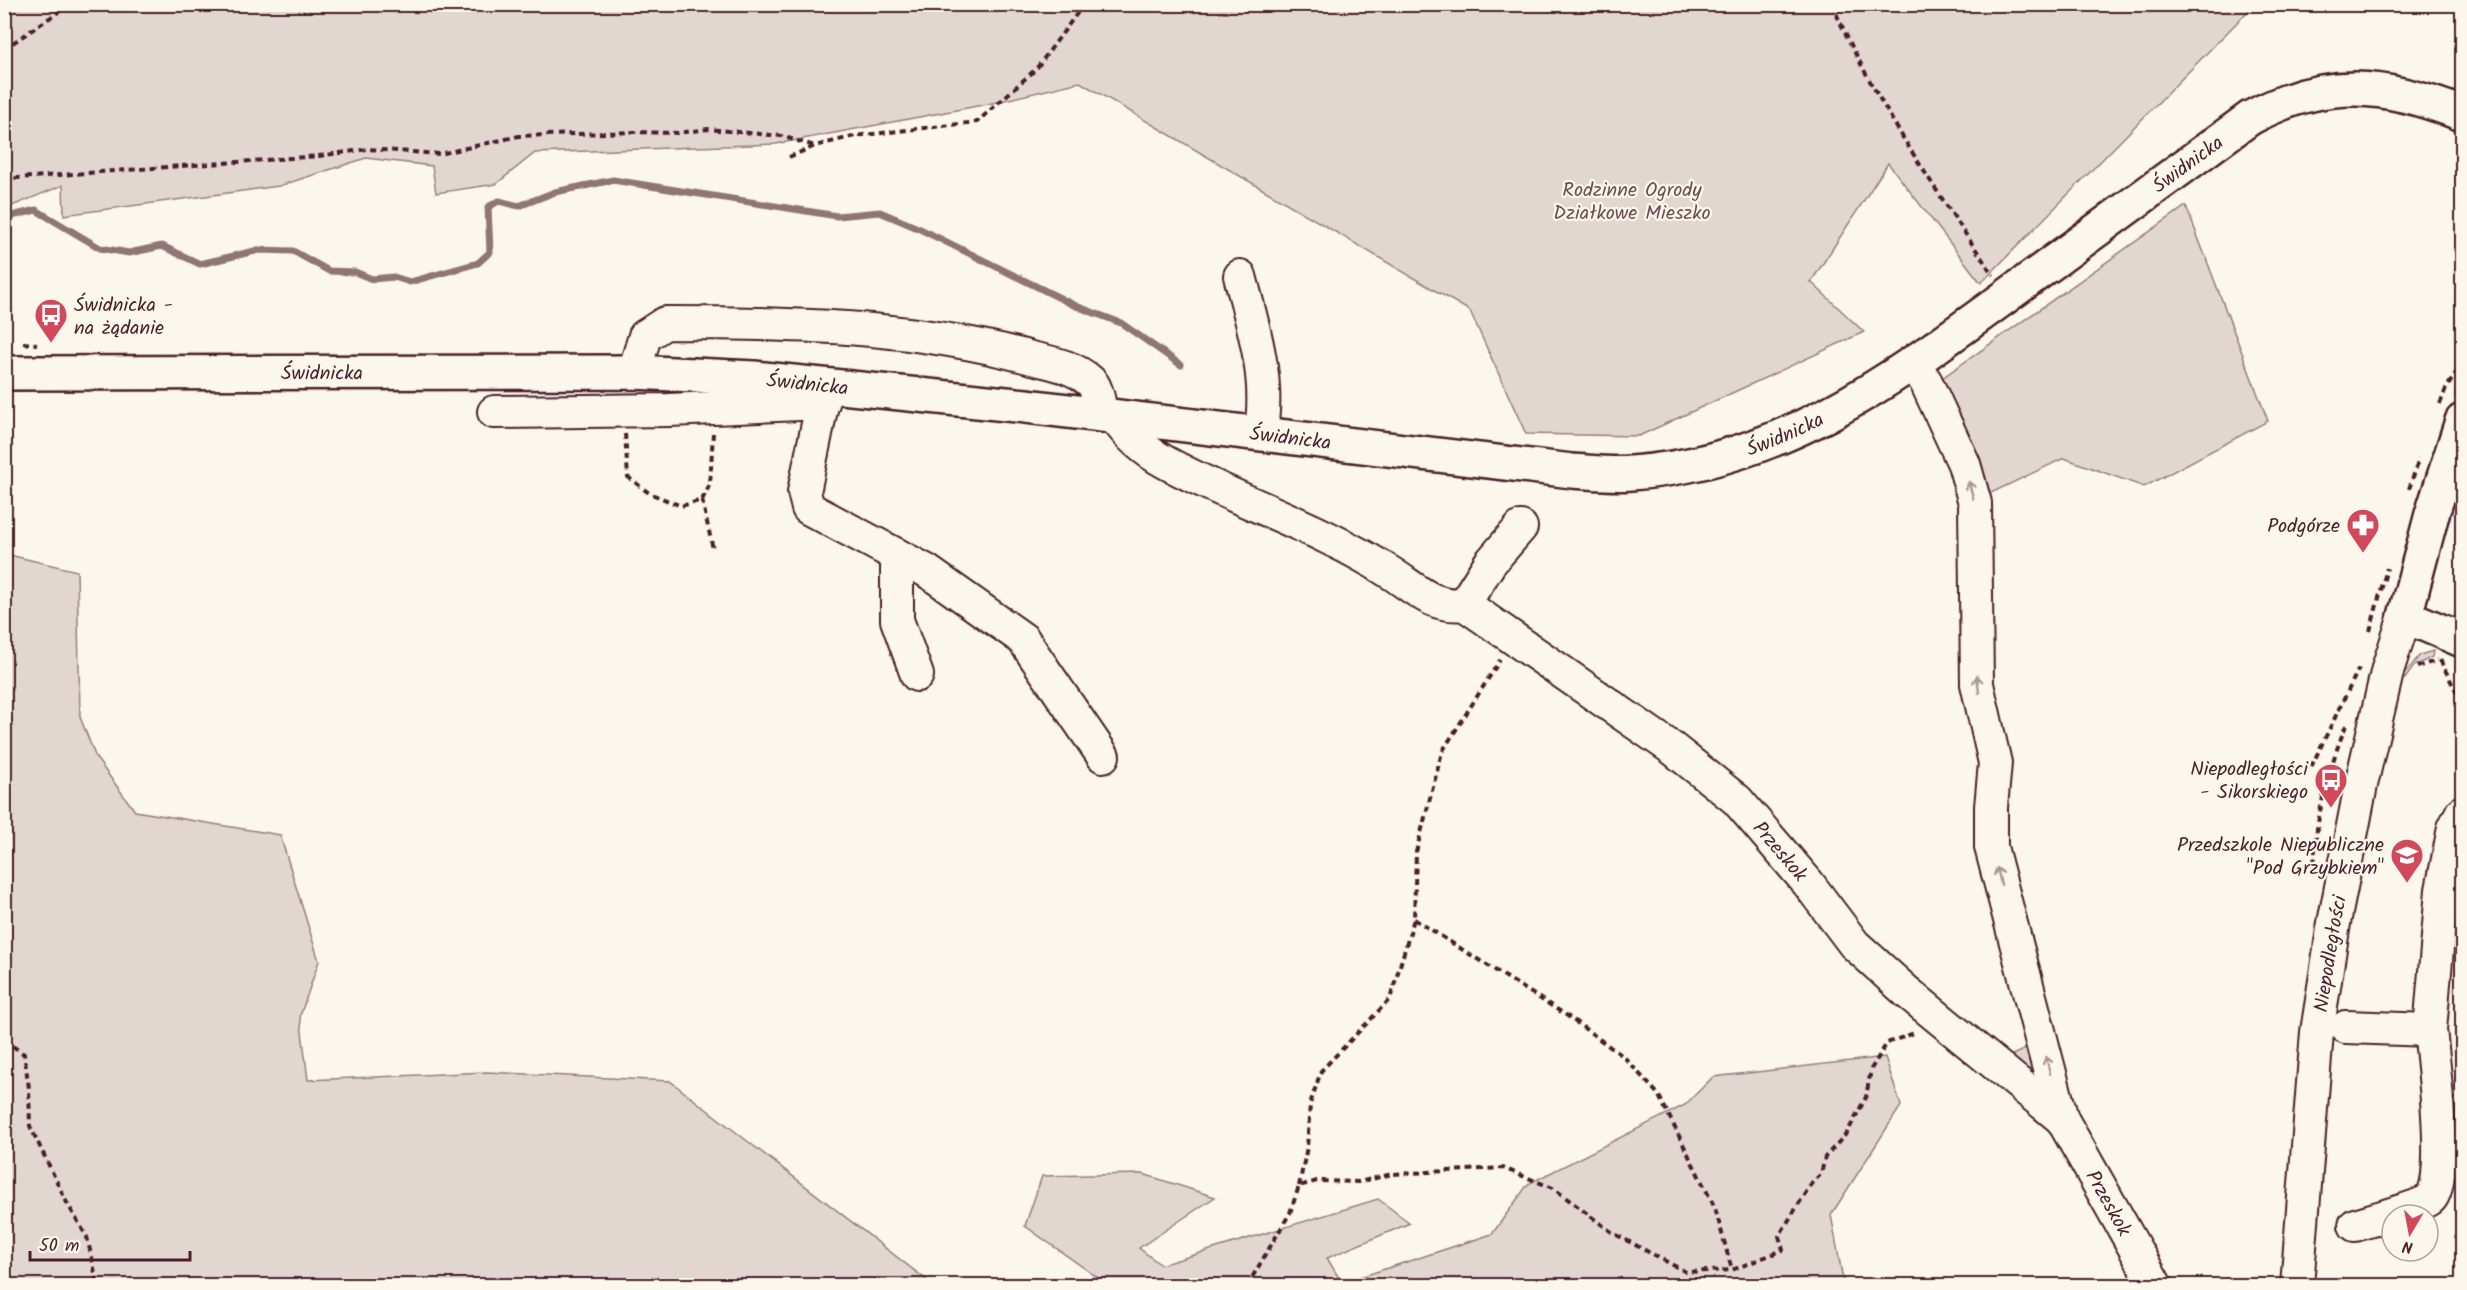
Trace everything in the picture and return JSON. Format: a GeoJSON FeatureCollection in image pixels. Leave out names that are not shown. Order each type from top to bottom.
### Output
{"type":"FeatureCollection","features":[{"type":"Feature","properties":{"kind":"main road","name":"Świdnicka"},"geometry":{"type":"LineString","coordinates":[[4,374],[634,372],[754,378],[824,394],[1108,416],[1572,471],[1629,474],[1718,460],[1760,446],[1855,402],[1914,364],[2250,118],[2277,104],[2310,92],[2337,88],[2370,88],[2433,102],[2463,114]]}},
{"type":"Feature","properties":{"kind":"main road","name":"Niepodległości"},"geometry":{"type":"LineString","coordinates":[[2405,616],[2432,514],[2463,421]]}},
{"type":"Feature","properties":{"kind":"main road"},"geometry":{"type":"LineString","coordinates":[[2405,616],[2451,650]]}},
{"type":"Feature","properties":{"kind":"street"},"geometry":{"type":"LineString","coordinates":[[1240,276],[1259,351],[1264,415],[1260,434]]}},
{"type":"Feature","properties":{"kind":"street"},"geometry":{"type":"LineString","coordinates":[[634,372],[645,336],[665,324],[804,326],[904,334],[988,346],[1070,367],[1093,383],[1108,416],[1129,438],[1164,461],[1340,544],[1391,573],[1431,602],[1469,607],[1490,563],[1521,527]]}},
{"type":"Feature","properties":{"kind":"street","name":"Przeskok"},"geometry":{"type":"LineString","coordinates":[[1914,364],[1926,382],[1964,464],[1975,503],[1977,684],[1995,764],[1990,807],[1991,847],[2062,1119],[2156,1286]]}},
{"type":"Feature","properties":{"kind":"street"},"geometry":{"type":"LineString","coordinates":[[494,412],[714,408],[824,394],[804,492],[808,508],[927,571],[1023,639],[1103,756]]}},
{"type":"Feature","properties":{"kind":"street"},"geometry":{"type":"LineString","coordinates":[[897,555],[897,621],[917,675]]}},
{"type":"Feature","properties":{"kind":"street","name":"Przeskok"},"geometry":{"type":"LineString","coordinates":[[1469,607],[1673,750],[1737,800],[1808,883],[1854,944],[1929,1011],[2062,1119]]}},
{"type":"Feature","properties":{"kind":"street","name":"Niepodległości"},"geometry":{"type":"LineString","coordinates":[[2297,1286],[2317,1032],[2334,923],[2361,785],[2388,668],[2405,616]]}},
{"type":"Feature","properties":{"kind":"street"},"geometry":{"type":"LineString","coordinates":[[2355,1225],[2430,1200],[2437,1188],[2440,1159],[2430,1030],[2442,890],[2454,828],[2463,812]]}},
{"type":"Feature","properties":{"kind":"street"},"geometry":{"type":"LineString","coordinates":[[2346,1027],[2430,1030]]}},
{"type":"Feature","properties":{"kind":"path"},"geometry":{"type":"LineString","coordinates":[[4,49],[70,4]]}},
{"type":"Feature","properties":{"kind":"path"},"geometry":{"type":"LineString","coordinates":[[789,158],[815,146],[855,136],[976,122],[1036,69],[1084,4]]}},
{"type":"Feature","properties":{"kind":"path"},"geometry":{"type":"LineString","coordinates":[[1832,4],[1855,57],[1917,161],[2005,297]]}},
{"type":"Feature","properties":{"kind":"path"},"geometry":{"type":"LineString","coordinates":[[4,179],[319,156],[368,150],[440,154],[519,136],[634,132],[678,133],[708,129],[781,136],[815,146]]}},
{"type":"Feature","properties":{"kind":"path"},"geometry":{"type":"LineString","coordinates":[[713,549],[702,500],[710,484],[714,408]]}},
{"type":"Feature","properties":{"kind":"path"},"geometry":{"type":"LineString","coordinates":[[627,410],[625,443],[628,477],[650,493],[681,506],[702,500]]}},
{"type":"Feature","properties":{"kind":"path"},"geometry":{"type":"LineString","coordinates":[[1246,1286],[1290,1213],[1299,1186],[1307,1147],[1310,1104],[1321,1071],[1390,999],[1414,919],[1416,852],[1442,752],[1464,713],[1515,638]]}},
{"type":"Feature","properties":{"kind":"path"},"geometry":{"type":"LineString","coordinates":[[2451,650],[2463,722]]}},
{"type":"Feature","properties":{"kind":"path"},"geometry":{"type":"LineString","coordinates":[[2310,767],[2358,670],[2366,674]]}},
{"type":"Feature","properties":{"kind":"path"},"geometry":{"type":"LineString","coordinates":[[1414,919],[1566,1015],[1624,1057],[1658,1094],[1715,1208],[1732,1270]]}},
{"type":"Feature","properties":{"kind":"path"},"geometry":{"type":"LineString","coordinates":[[1299,1186],[1317,1181],[1359,1182],[1392,1174],[1503,1168],[1553,1188],[1613,1233],[1686,1272],[1732,1270],[1783,1250],[1779,1236],[1811,1184],[1821,1174],[1825,1157],[1847,1133],[1866,1097],[1871,1069],[1887,1043],[1914,1035],[1922,1028],[1929,1011]]}},
{"type":"Feature","properties":{"kind":"path"},"geometry":{"type":"LineString","coordinates":[[4,1040],[24,1054],[29,1088],[30,1126],[67,1203],[87,1237],[98,1286]]}},
{"type":"Feature","properties":{"kind":"green space","name":"Rodzinne Ogrody Działkowe Mieszko"},"geometry":{"type":"Polygon","coordinates":[[[2255,4],[1981,283],[1888,163],[1811,282],[1864,332],[1639,436],[1526,434],[1470,311],[1080,82],[988,104],[776,144],[535,153],[496,184],[436,193],[432,166],[366,158],[279,186],[64,215],[63,185],[5,209],[5,5],[2255,4]]]}},
{"type":"Feature","properties":{"kind":"green space"},"geometry":{"type":"Polygon","coordinates":[[[2186,206],[2268,421],[2144,487],[2064,458],[1989,494],[1935,383],[2186,206]]]}},
{"type":"Feature","properties":{"kind":"green space"},"geometry":{"type":"Polygon","coordinates":[[[5,554],[77,571],[80,717],[96,758],[135,811],[280,835],[319,961],[300,1016],[308,1080],[487,1072],[670,1081],[933,1285],[5,1285],[5,554]]]}},
{"type":"Feature","properties":{"kind":"green space"},"geometry":{"type":"Polygon","coordinates":[[[2433,651],[2432,657],[2414,666],[2405,679],[2401,678],[2420,655],[2433,651]]]}},
{"type":"Feature","properties":{"kind":"green space"},"geometry":{"type":"Polygon","coordinates":[[[2030,1047],[2047,1090],[2010,1056],[2030,1047]]]}},
{"type":"Feature","properties":{"kind":"green space"},"geometry":{"type":"Polygon","coordinates":[[[1885,1057],[1901,1106],[1831,1215],[1844,1285],[1108,1285],[1025,1226],[1042,1176],[1143,1174],[1215,1197],[1139,1248],[1161,1265],[1378,1199],[1410,1223],[1327,1258],[1342,1283],[1492,1234],[1528,1184],[1685,1105],[1713,1077],[1885,1057]]]}},
{"type":"Feature","properties":{"kind":"waterway"},"geometry":{"type":"LineString","coordinates":[[4,218],[36,210],[100,248],[129,253],[162,246],[200,264],[259,250],[293,251],[329,271],[355,272],[372,279],[394,277],[410,282],[478,263],[490,252],[488,207],[499,201],[519,206],[555,192],[613,180],[837,216],[880,212],[920,229],[1076,306],[1121,323],[1181,365]]}},
{"type":"Feature","properties":{"kind":"place","name":"Świdnicka - na żądanie"},"geometry":{"type":"Point","coordinates":[51,344]}},
{"type":"Feature","properties":{"kind":"place","name":"Podgórze"},"geometry":{"type":"Point","coordinates":[2363,554]}},
{"type":"Feature","properties":{"kind":"place","name":"Niepodległości - Sikorskiego"},"geometry":{"type":"Point","coordinates":[2331,809]}},
{"type":"Feature","properties":{"kind":"place","name":"Przedszkole Niepubliczne \"Pod Grzybkiem\""},"geometry":{"type":"Point","coordinates":[2407,884]}}]}
